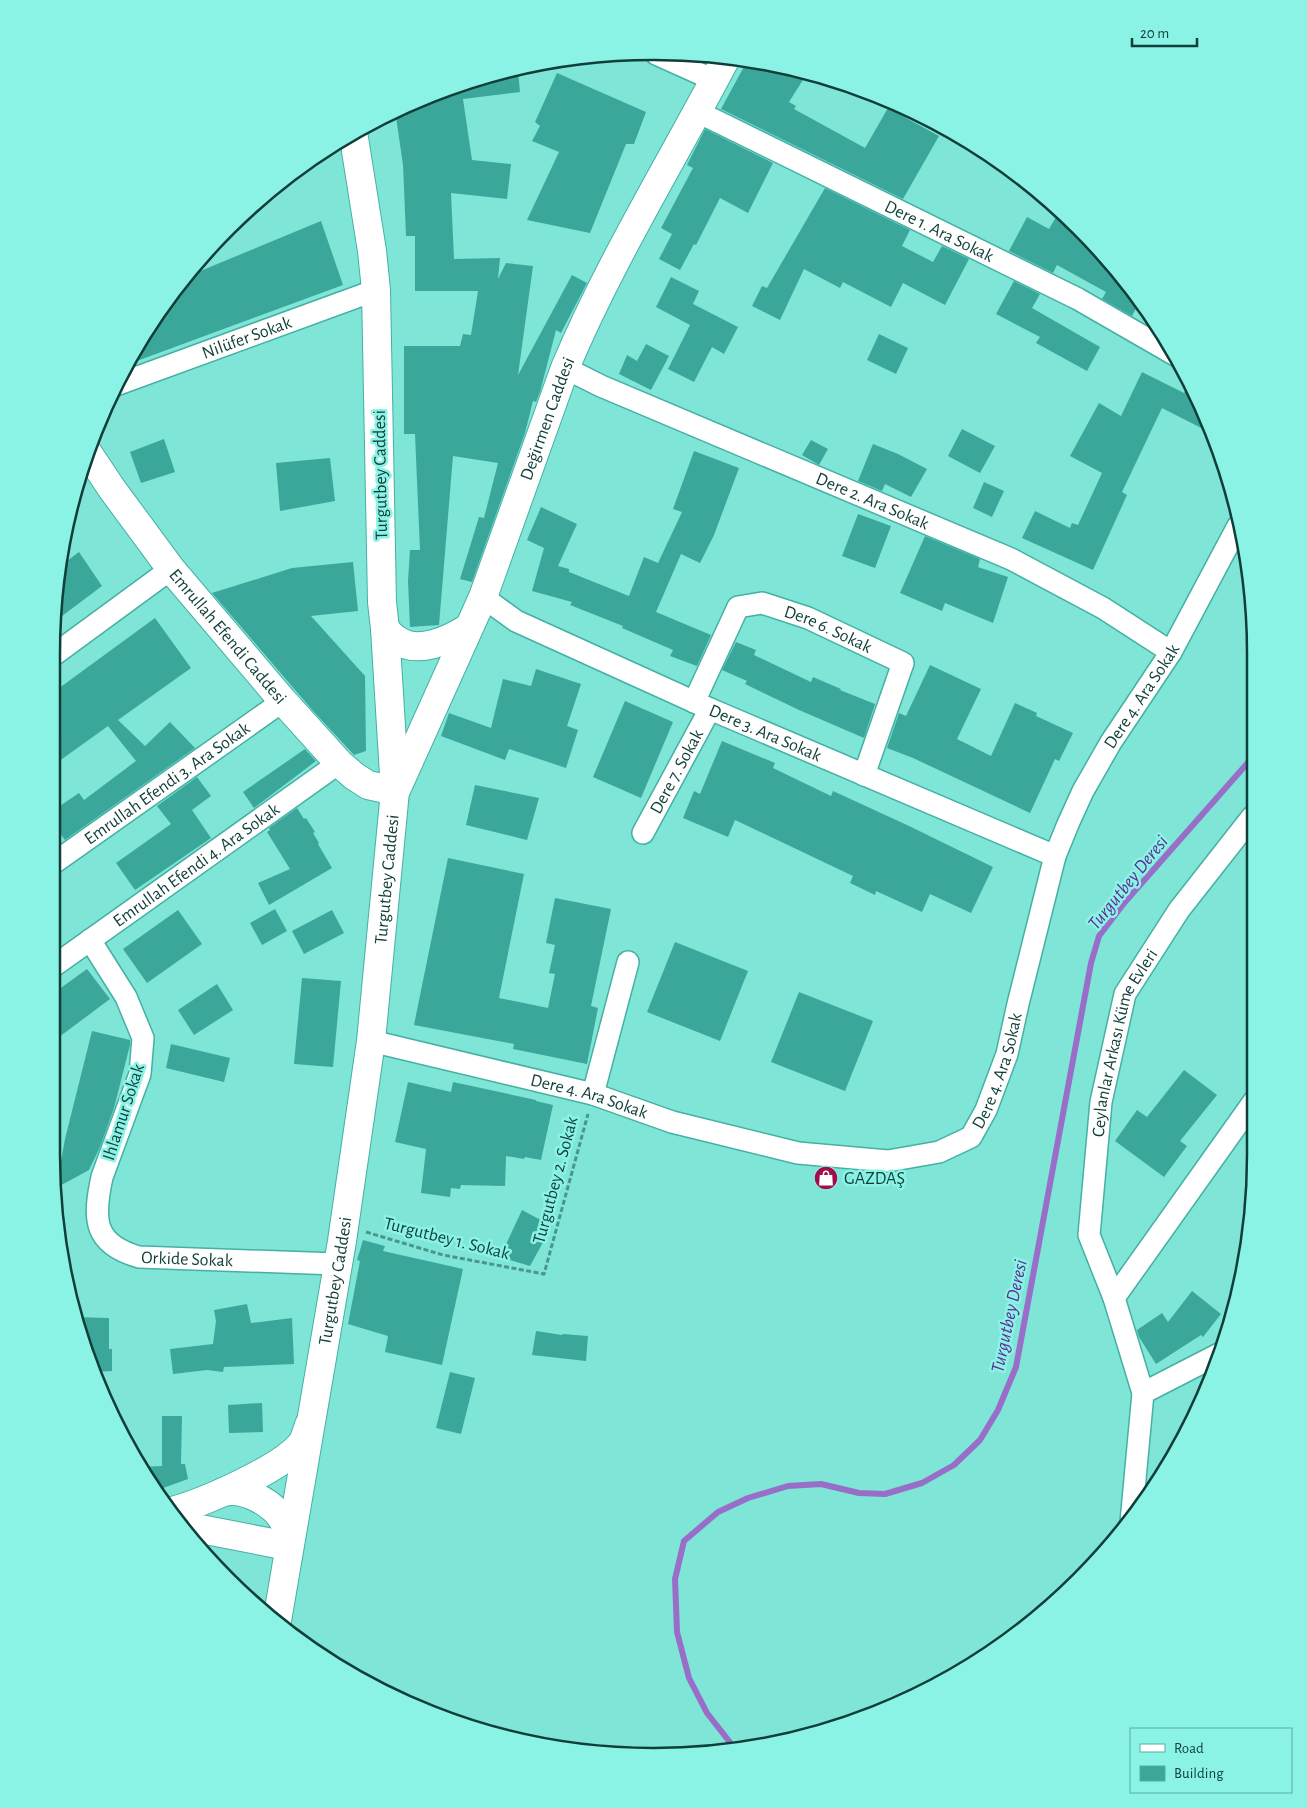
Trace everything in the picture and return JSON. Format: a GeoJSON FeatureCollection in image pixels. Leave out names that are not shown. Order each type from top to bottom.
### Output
{"type":"FeatureCollection","features":[{"type":"Feature","properties":{"kind":"main road","name":"Değirmen Caddesi"},"geometry":{"type":"LineString","coordinates":[[395,791],[482,598],[565,368],[579,335],[613,266],[720,69]]}},
{"type":"Feature","properties":{"kind":"main road","name":"Turgutbey Caddesi"},"geometry":{"type":"LineString","coordinates":[[278,1614],[288,1546],[338,1264],[371,1041],[395,791],[386,629],[382,602],[376,290],[355,142]]}},
{"type":"Feature","properties":{"kind":"main road","name":"Emrullah Efendi Caddesi"},"geometry":{"type":"LineString","coordinates":[[92,459],[171,569],[283,701],[339,763],[368,785],[395,791]]}},
{"type":"Feature","properties":{"kind":"main road"},"geometry":{"type":"LineString","coordinates":[[386,629],[401,643],[425,645],[446,640],[468,628]]}},
{"type":"Feature","properties":{"kind":"main road"},"geometry":{"type":"LineString","coordinates":[[223,1492],[270,1467],[293,1451],[301,1444],[309,1425]]}},
{"type":"Feature","properties":{"kind":"main road"},"geometry":{"type":"LineString","coordinates":[[178,1509],[230,1490],[243,1492],[253,1496],[272,1509],[284,1522],[288,1546],[192,1527]]}},
{"type":"Feature","properties":{"kind":"street"},"geometry":{"type":"LineString","coordinates":[[685,61],[720,69]]}},
{"type":"Feature","properties":{"kind":"street","name":"Dere 1. Ara Sokak"},"geometry":{"type":"LineString","coordinates":[[698,112],[1078,300],[1161,347]]}},
{"type":"Feature","properties":{"kind":"street","name":"Nilüfer Sokak"},"geometry":{"type":"LineString","coordinates":[[126,381],[376,290]]}},
{"type":"Feature","properties":{"kind":"street","name":"Dere 2. Ara Sokak"},"geometry":{"type":"LineString","coordinates":[[565,368],[601,386],[1011,559],[1103,608],[1171,652]]}},
{"type":"Feature","properties":{"kind":"street","name":"Dere 4. Ara Sokak"},"geometry":{"type":"LineString","coordinates":[[371,1041],[593,1094],[672,1122],[798,1153],[888,1161],[939,1152],[970,1137],[986,1110],[1007,1054],[1054,856],[1083,791],[1111,742],[1171,652],[1235,532]]}},
{"type":"Feature","properties":{"kind":"street"},"geometry":{"type":"LineString","coordinates":[[60,650],[171,569]]}},
{"type":"Feature","properties":{"kind":"street","name":"Dere 3. Ara Sokak"},"geometry":{"type":"LineString","coordinates":[[482,598],[516,621],[702,706],[1054,856]]}},
{"type":"Feature","properties":{"kind":"street","name":"Dere 6. Sokak"},"geometry":{"type":"LineString","coordinates":[[702,706],[738,607],[762,603],[808,618],[903,663],[864,775]]}},
{"type":"Feature","properties":{"kind":"street","name":"Emrullah Efendi 3. Ara Sokak"},"geometry":{"type":"LineString","coordinates":[[60,859],[283,701]]}},
{"type":"Feature","properties":{"kind":"street","name":"Dere 7. Sokak"},"geometry":{"type":"LineString","coordinates":[[643,833],[702,706]]}},
{"type":"Feature","properties":{"kind":"street","name":"Emrullah Efendi 4. Ara Sokak"},"geometry":{"type":"LineString","coordinates":[[60,962],[339,763]]}},
{"type":"Feature","properties":{"kind":"street","name":"Ceylanlar Arkası Küme Evleri"},"geometry":{"type":"LineString","coordinates":[[1133,1504],[1143,1393],[1114,1298],[1089,1235],[1101,1102],[1125,994],[1179,910],[1247,823]]}},
{"type":"Feature","properties":{"kind":"street","name":"Ihlamur Sokak"},"geometry":{"type":"LineString","coordinates":[[90,940],[126,997],[143,1038],[140,1074],[102,1177]]}},
{"type":"Feature","properties":{"kind":"street"},"geometry":{"type":"LineString","coordinates":[[593,1094],[628,962]]}},
{"type":"Feature","properties":{"kind":"street"},"geometry":{"type":"LineString","coordinates":[[1114,1298],[1247,1111]]}},
{"type":"Feature","properties":{"kind":"street","name":"Orkide Sokak"},"geometry":{"type":"LineString","coordinates":[[102,1177],[98,1195],[98,1225],[107,1240],[122,1252],[140,1257],[338,1264]]}},
{"type":"Feature","properties":{"kind":"street"},"geometry":{"type":"LineString","coordinates":[[1143,1393],[1211,1358]]}},
{"type":"Feature","properties":{"kind":"path","name":"Turgutbey 2. Sokak"},"geometry":{"type":"LineString","coordinates":[[544,1274],[593,1094]]}},
{"type":"Feature","properties":{"kind":"path","name":"Turgutbey 1. Sokak"},"geometry":{"type":"LineString","coordinates":[[344,1225],[443,1255],[544,1274]]}},
{"type":"Feature","properties":{"kind":"building"},"geometry":{"type":"Polygon","coordinates":[[[744,67],[803,79],[789,102],[796,106],[794,109],[865,148],[888,108],[939,136],[903,199],[721,109],[744,67]]]}},
{"type":"Feature","properties":{"kind":"building"},"geometry":{"type":"Polygon","coordinates":[[[557,73],[646,112],[634,144],[626,144],[590,233],[527,220],[559,152],[532,141],[540,126],[535,122],[557,73]]]}},
{"type":"Feature","properties":{"kind":"building"},"geometry":{"type":"Polygon","coordinates":[[[519,76],[520,92],[463,99],[472,160],[511,164],[507,199],[451,193],[454,259],[500,258],[498,279],[506,263],[533,266],[518,375],[572,275],[587,283],[561,333],[556,330],[540,392],[536,402],[533,401],[525,433],[472,582],[460,579],[479,517],[484,518],[498,463],[453,456],[439,625],[410,627],[408,581],[410,550],[420,550],[415,434],[404,434],[404,346],[460,346],[463,334],[471,335],[478,291],[415,291],[415,236],[406,236],[403,165],[396,119],[406,116],[406,114],[426,105],[463,91],[519,76]]]}},
{"type":"Feature","properties":{"kind":"building"},"geometry":{"type":"Polygon","coordinates":[[[705,129],[773,163],[748,213],[720,198],[696,245],[694,244],[680,270],[659,259],[672,234],[661,228],[693,168],[687,165],[705,129]]]}},
{"type":"Feature","properties":{"kind":"building"},"geometry":{"type":"Polygon","coordinates":[[[825,188],[910,230],[902,246],[933,262],[942,246],[969,259],[945,305],[903,283],[891,307],[843,282],[840,288],[804,269],[780,320],[752,306],[762,286],[767,288],[825,188]]]}},
{"type":"Feature","properties":{"kind":"building"},"geometry":{"type":"Polygon","coordinates":[[[1027,217],[1049,229],[1056,217],[1100,262],[1136,309],[1132,316],[1102,299],[1106,292],[1057,265],[1053,273],[1009,251],[1027,217]]]}},
{"type":"Feature","properties":{"kind":"building"},"geometry":{"type":"Polygon","coordinates":[[[321,221],[343,285],[138,361],[160,324],[199,271],[321,221]]]}},
{"type":"Feature","properties":{"kind":"building"},"geometry":{"type":"Polygon","coordinates":[[[671,277],[699,291],[693,304],[738,327],[724,354],[712,347],[694,382],[668,369],[690,325],[656,307],[671,277]]]}},
{"type":"Feature","properties":{"kind":"building"},"geometry":{"type":"Polygon","coordinates":[[[1014,281],[1040,294],[1032,308],[1100,347],[1087,371],[1036,343],[1040,337],[996,314],[1014,281]]]}},
{"type":"Feature","properties":{"kind":"building"},"geometry":{"type":"Polygon","coordinates":[[[879,334],[908,348],[896,374],[867,360],[879,334]]]}},
{"type":"Feature","properties":{"kind":"building"},"geometry":{"type":"Polygon","coordinates":[[[646,344],[669,356],[651,390],[619,374],[627,355],[637,361],[646,344]]]}},
{"type":"Feature","properties":{"kind":"building"},"geometry":{"type":"Polygon","coordinates":[[[1142,372],[1184,393],[1186,390],[1203,429],[1162,408],[1122,492],[1127,495],[1093,570],[1022,538],[1035,511],[1070,528],[1072,523],[1078,525],[1102,473],[1070,456],[1099,403],[1121,416],[1142,372]]]}},
{"type":"Feature","properties":{"kind":"building"},"geometry":{"type":"Polygon","coordinates":[[[962,429],[995,446],[980,473],[948,456],[962,429]]]}},
{"type":"Feature","properties":{"kind":"building"},"geometry":{"type":"Polygon","coordinates":[[[164,439],[175,472],[141,483],[130,452],[164,439]]]}},
{"type":"Feature","properties":{"kind":"building"},"geometry":{"type":"Polygon","coordinates":[[[811,440],[828,449],[819,465],[802,455],[811,440]]]}},
{"type":"Feature","properties":{"kind":"building"},"geometry":{"type":"Polygon","coordinates":[[[873,444],[927,469],[911,497],[885,484],[882,491],[858,481],[873,444]]]}},
{"type":"Feature","properties":{"kind":"building"},"geometry":{"type":"Polygon","coordinates":[[[694,451],[739,468],[714,535],[700,563],[681,554],[656,612],[711,635],[697,666],[670,656],[673,650],[622,628],[623,626],[570,605],[572,602],[532,591],[544,548],[527,540],[541,507],[577,524],[558,566],[569,569],[569,572],[629,596],[644,557],[658,563],[682,512],[673,509],[694,451]]]}},
{"type":"Feature","properties":{"kind":"building"},"geometry":{"type":"Polygon","coordinates":[[[330,458],[335,501],[280,511],[276,463],[330,458]]]}},
{"type":"Feature","properties":{"kind":"building"},"geometry":{"type":"Polygon","coordinates":[[[984,482],[1004,491],[992,517],[973,508],[984,482]]]}},
{"type":"Feature","properties":{"kind":"building"},"geometry":{"type":"Polygon","coordinates":[[[858,514],[891,526],[875,568],[842,556],[858,514]]]}},
{"type":"Feature","properties":{"kind":"building"},"geometry":{"type":"Polygon","coordinates":[[[925,536],[980,559],[978,567],[1008,577],[993,623],[945,603],[942,611],[900,593],[925,536]]]}},
{"type":"Feature","properties":{"kind":"building"},"geometry":{"type":"Polygon","coordinates":[[[79,552],[102,586],[61,617],[65,576],[67,561],[79,552]]]}},
{"type":"Feature","properties":{"kind":"building"},"geometry":{"type":"Polygon","coordinates":[[[353,562],[358,611],[311,616],[365,676],[366,751],[354,755],[314,712],[212,593],[292,568],[353,562]]]}},
{"type":"Feature","properties":{"kind":"building"},"geometry":{"type":"Polygon","coordinates":[[[155,618],[191,668],[118,720],[145,746],[170,722],[195,748],[65,840],[60,833],[60,806],[79,793],[84,800],[136,761],[108,726],[60,761],[60,687],[155,618]]]}},
{"type":"Feature","properties":{"kind":"building"},"geometry":{"type":"Polygon","coordinates":[[[736,642],[756,650],[754,655],[811,682],[813,677],[875,704],[864,738],[799,710],[745,684],[747,681],[722,670],[736,642]]]}},
{"type":"Feature","properties":{"kind":"building"},"geometry":{"type":"Polygon","coordinates":[[[930,665],[981,689],[957,739],[991,756],[1015,703],[1037,713],[1036,716],[1073,733],[1059,761],[1055,759],[1030,813],[913,758],[887,748],[899,713],[906,716],[930,665]]]}},
{"type":"Feature","properties":{"kind":"building"},"geometry":{"type":"Polygon","coordinates":[[[536,669],[581,684],[567,726],[578,730],[566,768],[509,749],[505,760],[441,736],[449,713],[491,728],[503,679],[531,686],[536,669]]]}},
{"type":"Feature","properties":{"kind":"building"},"geometry":{"type":"Polygon","coordinates":[[[625,701],[673,722],[641,798],[593,777],[625,701]]]}},
{"type":"Feature","properties":{"kind":"building"},"geometry":{"type":"Polygon","coordinates":[[[722,741],[775,763],[773,768],[831,796],[833,791],[993,867],[971,913],[930,894],[922,912],[876,891],[875,895],[850,883],[853,876],[735,820],[728,837],[683,818],[694,791],[700,794],[722,741]]]}},
{"type":"Feature","properties":{"kind":"building"},"geometry":{"type":"Polygon","coordinates":[[[305,749],[316,761],[254,808],[243,792],[305,749]]]}},
{"type":"Feature","properties":{"kind":"building"},"geometry":{"type":"Polygon","coordinates":[[[197,777],[211,796],[192,810],[211,838],[135,890],[116,863],[171,824],[157,806],[197,777]]]}},
{"type":"Feature","properties":{"kind":"building"},"geometry":{"type":"Polygon","coordinates":[[[475,785],[539,798],[527,840],[466,825],[475,785]]]}},
{"type":"Feature","properties":{"kind":"building"},"geometry":{"type":"Polygon","coordinates":[[[297,808],[315,832],[313,833],[318,844],[332,868],[269,905],[258,883],[290,869],[267,832],[270,830],[269,828],[297,808]]]}},
{"type":"Feature","properties":{"kind":"building"},"geometry":{"type":"Polygon","coordinates":[[[448,858],[524,874],[499,998],[548,1008],[555,974],[549,973],[555,945],[546,943],[555,898],[611,909],[591,1006],[598,1008],[587,1064],[513,1049],[514,1044],[414,1025],[448,858]]]}},
{"type":"Feature","properties":{"kind":"building"},"geometry":{"type":"Polygon","coordinates":[[[275,909],[287,931],[262,945],[250,923],[275,909]]]}},
{"type":"Feature","properties":{"kind":"building"},"geometry":{"type":"Polygon","coordinates":[[[178,910],[202,944],[147,983],[123,949],[178,910]]]}},
{"type":"Feature","properties":{"kind":"building"},"geometry":{"type":"Polygon","coordinates":[[[332,910],[344,933],[304,954],[292,931],[332,910]]]}},
{"type":"Feature","properties":{"kind":"building"},"geometry":{"type":"Polygon","coordinates":[[[675,942],[748,971],[720,1041],[647,1012],[675,942]]]}},
{"type":"Feature","properties":{"kind":"building"},"geometry":{"type":"Polygon","coordinates":[[[87,969],[110,999],[60,1036],[60,988],[87,969]]]}},
{"type":"Feature","properties":{"kind":"building"},"geometry":{"type":"Polygon","coordinates":[[[302,978],[341,981],[333,1067],[294,1064],[302,978]]]}},
{"type":"Feature","properties":{"kind":"building"},"geometry":{"type":"Polygon","coordinates":[[[217,984],[233,1010],[194,1035],[178,1010],[217,984]]]}},
{"type":"Feature","properties":{"kind":"building"},"geometry":{"type":"Polygon","coordinates":[[[799,992],[873,1021],[845,1091],[771,1062],[799,992]]]}},
{"type":"Feature","properties":{"kind":"building"},"geometry":{"type":"Polygon","coordinates":[[[92,1031],[130,1040],[114,1108],[100,1147],[89,1170],[61,1185],[60,1165],[92,1031]]]}},
{"type":"Feature","properties":{"kind":"building"},"geometry":{"type":"Polygon","coordinates":[[[171,1044],[230,1058],[224,1082],[166,1068],[171,1044]]]}},
{"type":"Feature","properties":{"kind":"building"},"geometry":{"type":"Polygon","coordinates":[[[1184,1070],[1217,1095],[1180,1141],[1187,1146],[1164,1177],[1115,1141],[1137,1110],[1147,1117],[1184,1070]]]}},
{"type":"Feature","properties":{"kind":"building"},"geometry":{"type":"Polygon","coordinates":[[[408,1082],[451,1092],[453,1082],[553,1105],[541,1160],[506,1156],[505,1186],[461,1185],[460,1189],[451,1188],[450,1197],[421,1193],[426,1149],[395,1142],[408,1082]]]}},
{"type":"Feature","properties":{"kind":"building"},"geometry":{"type":"Polygon","coordinates":[[[522,1210],[552,1226],[530,1266],[500,1257],[522,1210]]]}},
{"type":"Feature","properties":{"kind":"building"},"geometry":{"type":"Polygon","coordinates":[[[363,1240],[385,1246],[383,1251],[463,1269],[442,1365],[385,1352],[388,1336],[348,1324],[360,1261],[357,1260],[363,1240]]]}},
{"type":"Feature","properties":{"kind":"building"},"geometry":{"type":"Polygon","coordinates":[[[1192,1291],[1221,1314],[1203,1337],[1201,1335],[1156,1364],[1139,1337],[1137,1330],[1162,1313],[1168,1322],[1192,1291]]]}},
{"type":"Feature","properties":{"kind":"building"},"geometry":{"type":"Polygon","coordinates":[[[247,1304],[251,1323],[292,1318],[294,1364],[224,1367],[223,1372],[207,1370],[173,1374],[170,1349],[213,1344],[216,1321],[214,1310],[247,1304]]]}},
{"type":"Feature","properties":{"kind":"building"},"geometry":{"type":"Polygon","coordinates":[[[83,1317],[109,1318],[109,1349],[112,1349],[112,1371],[101,1372],[83,1317]]]}},
{"type":"Feature","properties":{"kind":"building"},"geometry":{"type":"Polygon","coordinates":[[[536,1331],[588,1336],[586,1361],[532,1355],[536,1331]]]}},
{"type":"Feature","properties":{"kind":"building"},"geometry":{"type":"Polygon","coordinates":[[[450,1372],[475,1378],[461,1434],[436,1428],[450,1372]]]}},
{"type":"Feature","properties":{"kind":"building"},"geometry":{"type":"Polygon","coordinates":[[[262,1403],[263,1432],[229,1433],[228,1405],[262,1403]]]}},
{"type":"Feature","properties":{"kind":"building"},"geometry":{"type":"Polygon","coordinates":[[[162,1416],[182,1416],[181,1464],[185,1464],[188,1479],[163,1488],[149,1467],[162,1466],[162,1416]]]}},
{"type":"Feature","properties":{"kind":"waterway","name":"Turgutbey Deresi"},"geometry":{"type":"LineString","coordinates":[[731,1743],[707,1713],[689,1678],[677,1632],[675,1579],[684,1541],[718,1512],[748,1498],[788,1486],[821,1484],[859,1493],[885,1494],[922,1483],[954,1465],[980,1440],[998,1410],[1016,1367],[1091,963],[1099,936],[1125,902],[1247,764]]}},
{"type":"Feature","properties":{"kind":"place","name":"GAZDAŞ"},"geometry":{"type":"Point","coordinates":[826,1178]}}]}
